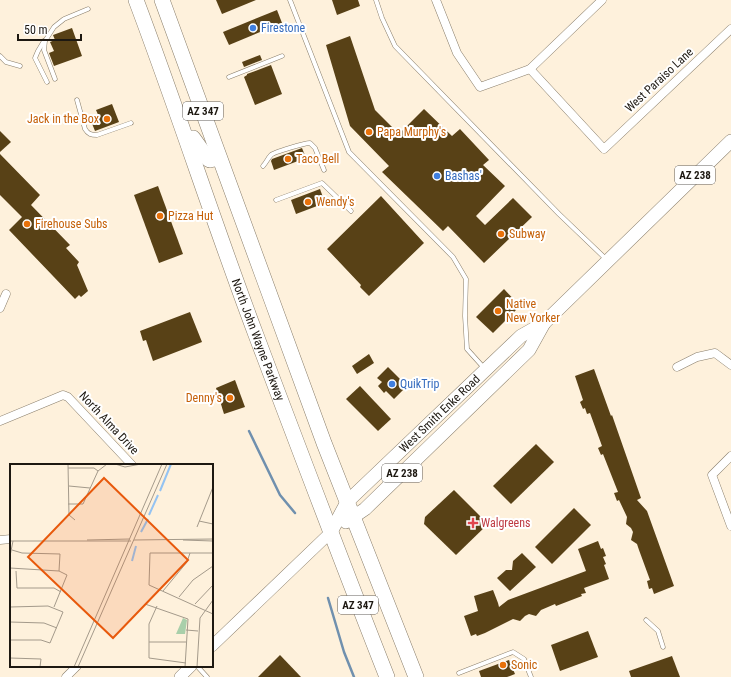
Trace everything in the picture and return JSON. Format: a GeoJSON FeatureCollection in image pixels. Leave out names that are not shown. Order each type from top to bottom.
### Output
{"type":"FeatureCollection","features":[{"type":"Feature","properties":{"kind":"highway","name":"North John Wayne Parkway"},"geometry":{"type":"LineString","coordinates":[[136,0],[256,335],[387,677]]}},
{"type":"Feature","properties":{"kind":"highway","name":"AZ 347"},"geometry":{"type":"LineString","coordinates":[[162,0],[327,450],[416,677]]}},
{"type":"Feature","properties":{"kind":"highway"},"geometry":{"type":"LineString","coordinates":[[178,115],[206,157],[210,160],[219,158]]}},
{"type":"Feature","properties":{"kind":"main road","name":"West Smith Enke Road"},"geometry":{"type":"LineString","coordinates":[[331,532],[347,502],[521,336],[544,323],[607,260],[731,141]]}},
{"type":"Feature","properties":{"kind":"main road","name":"West Smith Enke Road"},"geometry":{"type":"LineString","coordinates":[[331,532],[365,509],[529,350],[544,323]]}},
{"type":"Feature","properties":{"kind":"main road"},"geometry":{"type":"LineString","coordinates":[[450,427],[453,414],[486,382],[486,370]]}},
{"type":"Feature","properties":{"kind":"street"},"geometry":{"type":"LineString","coordinates":[[436,0],[457,53],[480,87],[530,69],[602,0]]}},
{"type":"Feature","properties":{"kind":"street","name":"West Paraiso Lane"},"geometry":{"type":"LineString","coordinates":[[530,69],[604,149],[731,29]]}},
{"type":"Feature","properties":{"kind":"street"},"geometry":{"type":"LineString","coordinates":[[0,308],[6,294]]}},
{"type":"Feature","properties":{"kind":"street"},"geometry":{"type":"LineString","coordinates":[[677,367],[697,357],[715,353],[731,365]]}},
{"type":"Feature","properties":{"kind":"street","name":"North Alma Drive"},"geometry":{"type":"LineString","coordinates":[[0,421],[63,396],[68,397],[131,464]]}},
{"type":"Feature","properties":{"kind":"street"},"geometry":{"type":"LineString","coordinates":[[731,456],[712,475],[731,526]]}},
{"type":"Feature","properties":{"kind":"street","name":"West Smith Enke Road"},"geometry":{"type":"LineString","coordinates":[[213,645],[331,532]]}},
{"type":"Feature","properties":{"kind":"street"},"geometry":{"type":"LineString","coordinates":[[0,540],[10,539]]}},
{"type":"Feature","properties":{"kind":"street"},"geometry":{"type":"LineString","coordinates":[[66,677],[76,667]]}},
{"type":"Feature","properties":{"kind":"street"},"geometry":{"type":"LineString","coordinates":[[180,677],[190,667]]}},
{"type":"Feature","properties":{"kind":"lane"},"geometry":{"type":"LineString","coordinates":[[290,0],[349,152],[452,257],[466,279],[465,316],[467,349],[486,370]]}},
{"type":"Feature","properties":{"kind":"lane"},"geometry":{"type":"LineString","coordinates":[[376,0],[382,18],[395,46],[559,214],[607,260]]}},
{"type":"Feature","properties":{"kind":"lane"},"geometry":{"type":"LineString","coordinates":[[47,82],[35,58],[38,51],[54,27],[64,19],[88,9]]}},
{"type":"Feature","properties":{"kind":"lane"},"geometry":{"type":"LineString","coordinates":[[45,41],[44,50],[55,79]]}},
{"type":"Feature","properties":{"kind":"lane"},"geometry":{"type":"LineString","coordinates":[[0,56],[6,62],[20,66]]}},
{"type":"Feature","properties":{"kind":"lane"},"geometry":{"type":"LineString","coordinates":[[230,77],[282,56]]}},
{"type":"Feature","properties":{"kind":"lane"},"geometry":{"type":"LineString","coordinates":[[77,100],[86,129],[91,135],[97,135],[131,123]]}},
{"type":"Feature","properties":{"kind":"lane"},"geometry":{"type":"LineString","coordinates":[[263,166],[271,155],[276,152],[310,143],[315,148],[324,170]]}},
{"type":"Feature","properties":{"kind":"lane"},"geometry":{"type":"LineString","coordinates":[[276,200],[322,183],[351,211]]}},
{"type":"Feature","properties":{"kind":"lane"},"geometry":{"type":"LineString","coordinates":[[646,620],[658,631],[663,647]]}},
{"type":"Feature","properties":{"kind":"lane"},"geometry":{"type":"LineString","coordinates":[[459,673],[513,652],[524,659],[531,677]]}},
{"type":"Feature","properties":{"kind":"lane"},"geometry":{"type":"LineString","coordinates":[[198,667],[207,677]]}},
{"type":"Feature","properties":{"kind":"building"},"geometry":{"type":"Polygon","coordinates":[[[216,0],[256,0],[222,14],[216,0]]]}},
{"type":"Feature","properties":{"kind":"building"},"geometry":{"type":"Polygon","coordinates":[[[332,0],[358,0],[360,6],[337,15],[332,0]]]}},
{"type":"Feature","properties":{"kind":"building","name":"Firestone"},"geometry":{"type":"Polygon","coordinates":[[[277,10],[282,23],[229,45],[223,32],[277,10]]]}},
{"type":"Feature","properties":{"kind":"building"},"geometry":{"type":"Polygon","coordinates":[[[72,28],[82,56],[54,66],[49,53],[54,51],[50,42],[55,40],[53,35],[72,28]]]}},
{"type":"Feature","properties":{"kind":"building"},"geometry":{"type":"Polygon","coordinates":[[[350,36],[375,110],[399,134],[424,109],[452,136],[460,129],[489,160],[483,165],[505,186],[476,216],[485,225],[513,198],[532,217],[484,263],[448,226],[443,231],[382,172],[389,166],[350,126],[326,45],[350,36]]]}},
{"type":"Feature","properties":{"kind":"building"},"geometry":{"type":"Polygon","coordinates":[[[260,55],[262,60],[244,67],[242,62],[260,55]]]}},
{"type":"Feature","properties":{"kind":"building"},"geometry":{"type":"Polygon","coordinates":[[[271,65],[282,94],[255,105],[244,77],[247,74],[271,65]]]}},
{"type":"Feature","properties":{"kind":"building","name":"Jack in the Box"},"geometry":{"type":"Polygon","coordinates":[[[112,104],[119,122],[95,131],[91,121],[99,117],[96,110],[112,104]]]}},
{"type":"Feature","properties":{"kind":"building"},"geometry":{"type":"Polygon","coordinates":[[[0,131],[11,142],[0,152],[0,131]]]}},
{"type":"Feature","properties":{"kind":"building","name":"Taco Bell"},"geometry":{"type":"Polygon","coordinates":[[[302,148],[306,158],[274,170],[271,161],[272,159],[302,148]]]}},
{"type":"Feature","properties":{"kind":"building"},"geometry":{"type":"Polygon","coordinates":[[[0,154],[40,195],[31,205],[70,245],[66,248],[79,262],[77,265],[88,291],[81,297],[79,295],[75,299],[9,230],[22,217],[0,195],[0,154]]]}},
{"type":"Feature","properties":{"kind":"building"},"geometry":{"type":"Polygon","coordinates":[[[158,186],[183,254],[159,263],[134,195],[158,186]]]}},
{"type":"Feature","properties":{"kind":"building","name":"Wendy's"},"geometry":{"type":"Polygon","coordinates":[[[320,189],[325,203],[296,214],[291,200],[320,189]]]}},
{"type":"Feature","properties":{"kind":"building"},"geometry":{"type":"Polygon","coordinates":[[[381,196],[424,243],[369,296],[360,287],[361,285],[327,249],[381,196]]]}},
{"type":"Feature","properties":{"kind":"building","name":"Native New Yorker"},"geometry":{"type":"Polygon","coordinates":[[[504,289],[520,306],[493,333],[476,317],[504,289]]]}},
{"type":"Feature","properties":{"kind":"building"},"geometry":{"type":"Polygon","coordinates":[[[190,312],[202,342],[153,361],[146,340],[143,341],[140,331],[190,312]]]}},
{"type":"Feature","properties":{"kind":"building"},"geometry":{"type":"Polygon","coordinates":[[[369,354],[374,363],[357,374],[352,366],[369,354]]]}},
{"type":"Feature","properties":{"kind":"building","name":"QuikTrip"},"geometry":{"type":"Polygon","coordinates":[[[388,367],[407,386],[394,399],[386,391],[384,393],[378,386],[382,382],[377,378],[388,367]]]}},
{"type":"Feature","properties":{"kind":"building"},"geometry":{"type":"Polygon","coordinates":[[[594,369],[641,498],[637,500],[647,511],[674,586],[654,594],[652,588],[649,589],[647,581],[650,580],[637,544],[631,540],[633,532],[626,524],[627,517],[614,493],[618,492],[603,454],[601,455],[598,448],[602,446],[590,413],[587,414],[585,408],[583,409],[580,402],[583,400],[575,376],[594,369]]]}},
{"type":"Feature","properties":{"kind":"building","name":"Denny's"},"geometry":{"type":"Polygon","coordinates":[[[235,380],[245,407],[224,414],[216,388],[235,380]]]}},
{"type":"Feature","properties":{"kind":"building"},"geometry":{"type":"Polygon","coordinates":[[[360,386],[391,419],[378,431],[346,399],[360,386]]]}},
{"type":"Feature","properties":{"kind":"building"},"geometry":{"type":"Polygon","coordinates":[[[536,444],[554,462],[511,504],[493,486],[536,444]]]}},
{"type":"Feature","properties":{"kind":"building","name":"Walgreens"},"geometry":{"type":"Polygon","coordinates":[[[454,490],[488,524],[456,555],[424,524],[425,517],[454,490]]]}},
{"type":"Feature","properties":{"kind":"building"},"geometry":{"type":"Polygon","coordinates":[[[574,508],[591,525],[552,564],[535,547],[574,508]]]}},
{"type":"Feature","properties":{"kind":"building"},"geometry":{"type":"Polygon","coordinates":[[[598,541],[601,549],[603,548],[606,556],[603,557],[606,564],[604,565],[609,579],[584,588],[586,593],[581,594],[582,596],[541,610],[536,616],[529,614],[520,621],[513,619],[485,633],[477,636],[476,634],[471,636],[464,616],[478,611],[474,596],[493,590],[499,607],[508,600],[586,571],[578,549],[598,541]]]}},
{"type":"Feature","properties":{"kind":"building"},"geometry":{"type":"Polygon","coordinates":[[[522,553],[536,567],[510,591],[497,578],[506,570],[512,570],[513,561],[522,553]]]}},
{"type":"Feature","properties":{"kind":"building"},"geometry":{"type":"Polygon","coordinates":[[[588,631],[598,657],[560,671],[551,645],[588,631]]]}},
{"type":"Feature","properties":{"kind":"building"},"geometry":{"type":"Polygon","coordinates":[[[280,655],[301,677],[258,677],[280,655]]]}},
{"type":"Feature","properties":{"kind":"building"},"geometry":{"type":"Polygon","coordinates":[[[672,656],[680,677],[631,677],[629,671],[672,656]]]}},
{"type":"Feature","properties":{"kind":"building","name":"Sonic"},"geometry":{"type":"Polygon","coordinates":[[[509,660],[515,674],[507,677],[481,677],[479,671],[509,660]]]}},
{"type":"Feature","properties":{"kind":"waterway"},"geometry":{"type":"LineString","coordinates":[[249,431],[280,495],[295,513]]}},
{"type":"Feature","properties":{"kind":"waterway"},"geometry":{"type":"LineString","coordinates":[[328,598],[344,652],[354,677]]}},
{"type":"Feature","properties":{"kind":"place","name":"Firestone"},"geometry":{"type":"Point","coordinates":[253,28]}},
{"type":"Feature","properties":{"kind":"place","name":"Jack in the Box"},"geometry":{"type":"Point","coordinates":[107,119]}},
{"type":"Feature","properties":{"kind":"place","name":"Papa Murphy's"},"geometry":{"type":"Point","coordinates":[369,132]}},
{"type":"Feature","properties":{"kind":"place","name":"Taco Bell"},"geometry":{"type":"Point","coordinates":[288,159]}},
{"type":"Feature","properties":{"kind":"place","name":"Bashas'"},"geometry":{"type":"Point","coordinates":[437,176]}},
{"type":"Feature","properties":{"kind":"place","name":"Wendy's"},"geometry":{"type":"Point","coordinates":[308,202]}},
{"type":"Feature","properties":{"kind":"place","name":"Pizza Hut"},"geometry":{"type":"Point","coordinates":[160,216]}},
{"type":"Feature","properties":{"kind":"place","name":"Firehouse Subs"},"geometry":{"type":"Point","coordinates":[27,224]}},
{"type":"Feature","properties":{"kind":"place","name":"Subway"},"geometry":{"type":"Point","coordinates":[501,234]}},
{"type":"Feature","properties":{"kind":"place","name":"Native New Yorker"},"geometry":{"type":"Point","coordinates":[498,311]}},
{"type":"Feature","properties":{"kind":"place","name":"QuikTrip"},"geometry":{"type":"Point","coordinates":[392,384]}},
{"type":"Feature","properties":{"kind":"place","name":"Denny's"},"geometry":{"type":"Point","coordinates":[230,398]}},
{"type":"Feature","properties":{"kind":"place","name":"Walgreens"},"geometry":{"type":"Point","coordinates":[473,523]}},
{"type":"Feature","properties":{"kind":"place","name":"Sonic"},"geometry":{"type":"Point","coordinates":[503,665]}}]}
